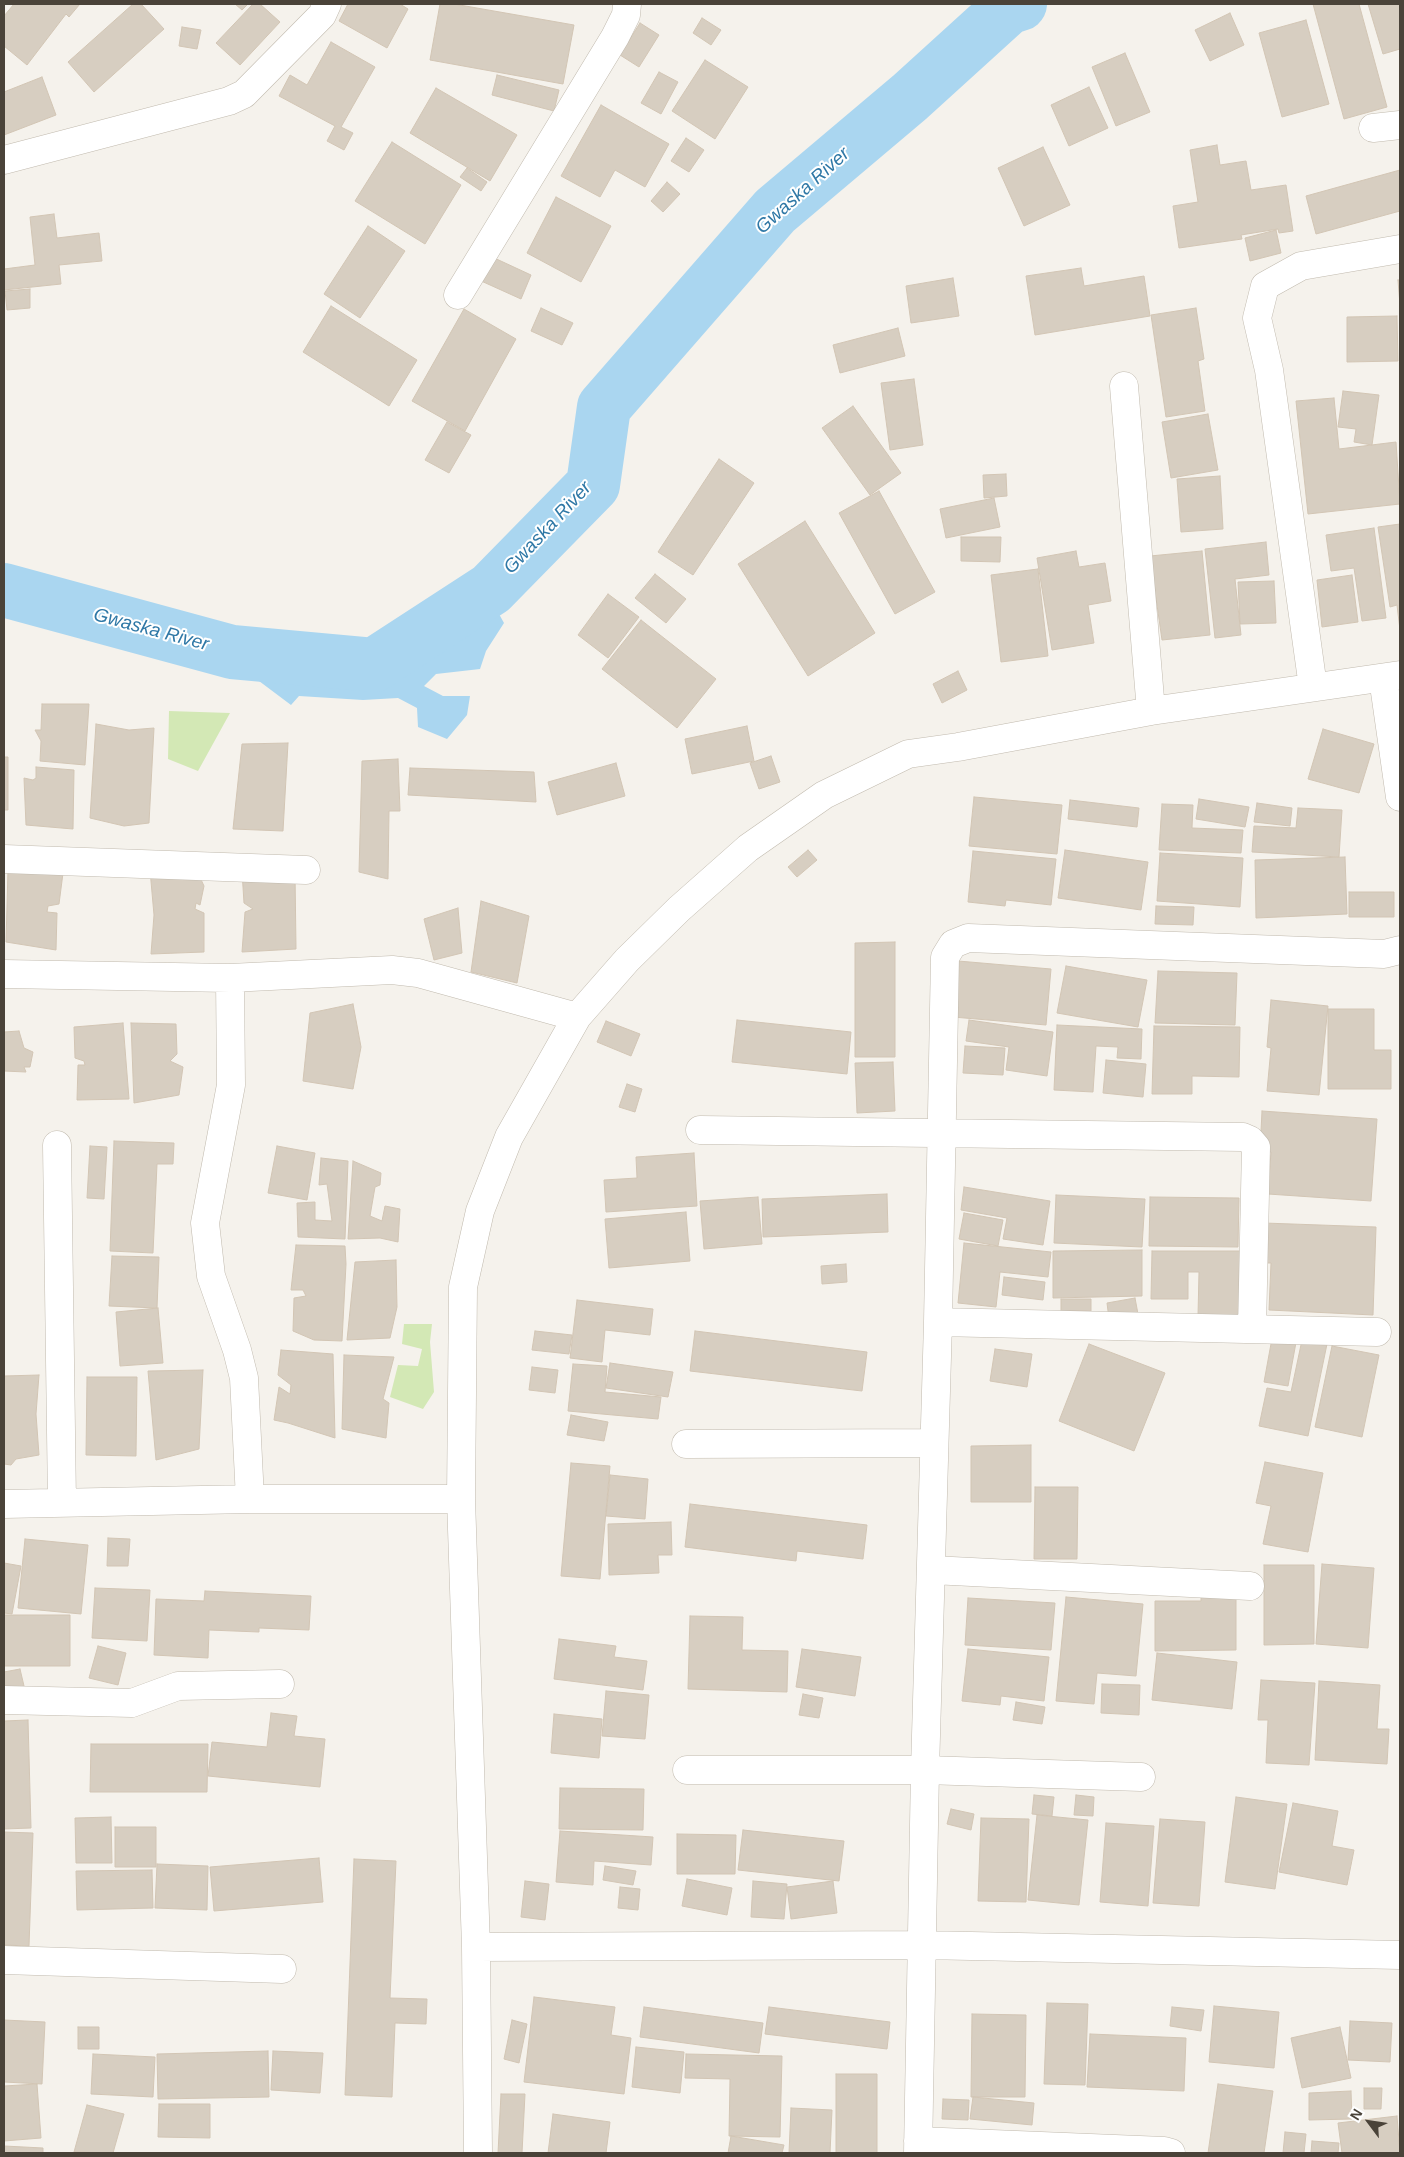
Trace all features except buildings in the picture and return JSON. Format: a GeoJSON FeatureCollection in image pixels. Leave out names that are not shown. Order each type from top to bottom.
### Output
{"type":"FeatureCollection","features":[{"type":"Feature","properties":{"kind":"street"},"geometry":{"type":"LineString","coordinates":[[4,160],[229,101],[244,94],[322,15],[327,4]]}},
{"type":"Feature","properties":{"kind":"street"},"geometry":{"type":"LineString","coordinates":[[458,295],[615,37],[626,15],[627,4]]}},
{"type":"Feature","properties":{"kind":"street"},"geometry":{"type":"LineString","coordinates":[[1373,128],[1400,125]]}},
{"type":"Feature","properties":{"kind":"street"},"geometry":{"type":"LineString","coordinates":[[1313,687],[1269,370],[1257,318],[1265,286],[1301,266],[1400,249]]}},
{"type":"Feature","properties":{"kind":"street"},"geometry":{"type":"LineString","coordinates":[[1124,386],[1151,711]]}},
{"type":"Feature","properties":{"kind":"street"},"geometry":{"type":"LineString","coordinates":[[478,2153],[476,1947],[461,1499],[464,1287],[480,1211],[509,1137],[577,1017],[627,960],[679,909],[748,848],[824,795],[908,754],[958,747],[1151,711],[1392,676],[1400,797]]}},
{"type":"Feature","properties":{"kind":"street"},"geometry":{"type":"LineString","coordinates":[[4,859],[306,870]]}},
{"type":"Feature","properties":{"kind":"street"},"geometry":{"type":"LineString","coordinates":[[1171,2153],[1164,2151],[918,2147],[925,1770],[932,1570],[945,957],[953,944],[968,938],[1384,954],[1400,950]]}},
{"type":"Feature","properties":{"kind":"street"},"geometry":{"type":"LineString","coordinates":[[4,974],[230,978],[392,970],[418,973],[577,1017]]}},
{"type":"Feature","properties":{"kind":"street"},"geometry":{"type":"LineString","coordinates":[[230,978],[231,1085],[206,1223],[211,1276],[244,1378],[250,1498]]}},
{"type":"Feature","properties":{"kind":"street"},"geometry":{"type":"LineString","coordinates":[[700,1130],[1243,1137],[1250,1140],[1256,1147],[1252,1329]]}},
{"type":"Feature","properties":{"kind":"street"},"geometry":{"type":"LineString","coordinates":[[57,1145],[62,1503]]}},
{"type":"Feature","properties":{"kind":"street"},"geometry":{"type":"LineString","coordinates":[[938,1322],[1377,1332]]}},
{"type":"Feature","properties":{"kind":"street"},"geometry":{"type":"LineString","coordinates":[[686,1444],[934,1442]]}},
{"type":"Feature","properties":{"kind":"street"},"geometry":{"type":"LineString","coordinates":[[4,1504],[250,1498],[461,1499]]}},
{"type":"Feature","properties":{"kind":"street"},"geometry":{"type":"LineString","coordinates":[[932,1570],[1250,1586]]}},
{"type":"Feature","properties":{"kind":"street"},"geometry":{"type":"LineString","coordinates":[[4,1700],[132,1703],[178,1686],[280,1684]]}},
{"type":"Feature","properties":{"kind":"street"},"geometry":{"type":"LineString","coordinates":[[686,1770],[925,1770],[1141,1777]]}},
{"type":"Feature","properties":{"kind":"street"},"geometry":{"type":"LineString","coordinates":[[476,1947],[923,1946],[1400,1955]]}},
{"type":"Feature","properties":{"kind":"street"},"geometry":{"type":"LineString","coordinates":[[4,1960],[282,1969]]}},
{"type":"Feature","properties":{"kind":"green space"},"geometry":{"type":"Polygon","coordinates":[[[169,711],[230,713],[198,771],[168,759],[169,711]]]}},
{"type":"Feature","properties":{"kind":"green space"},"geometry":{"type":"Polygon","coordinates":[[[404,1324],[432,1324],[430,1342],[434,1392],[423,1409],[390,1397],[398,1365],[418,1366],[422,1349],[402,1344],[404,1324]]]}},
{"type":"Feature","properties":{"kind":"water"},"geometry":{"type":"Polygon","coordinates":[[[489,596],[504,623],[486,651],[480,669],[436,674],[424,686],[443,696],[470,696],[467,715],[447,739],[418,727],[417,708],[398,698],[363,700],[299,696],[291,705],[259,681],[257,662],[380,673],[489,596]]]}},
{"type":"Feature","properties":{"kind":"waterway","name":"Gwaska River"},"geometry":{"type":"LineString","coordinates":[[4,590],[232,652],[374,665],[491,589],[593,485],[604,407],[775,211],[910,97],[1008,8],[1020,4]]}}]}
